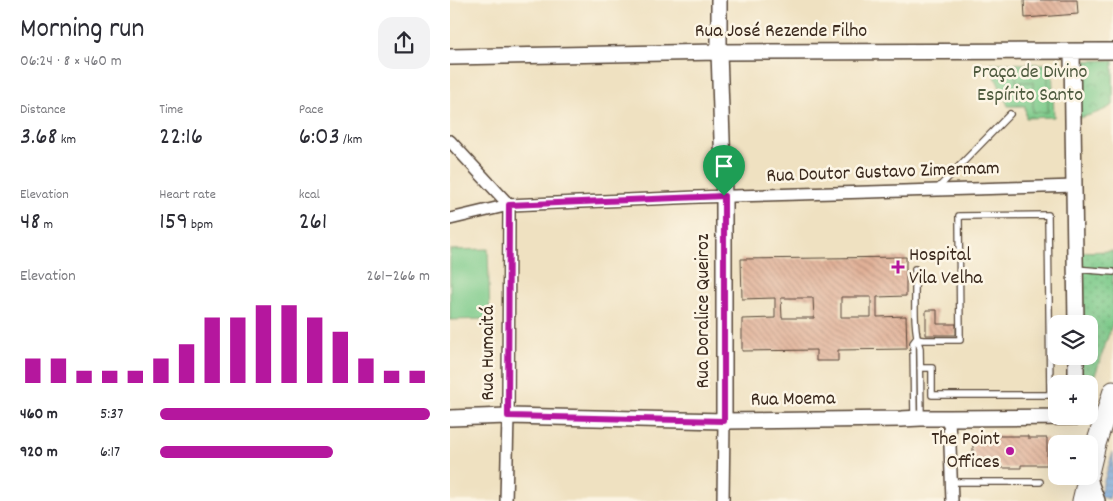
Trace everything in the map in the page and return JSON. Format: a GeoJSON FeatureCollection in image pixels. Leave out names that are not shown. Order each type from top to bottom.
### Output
{"type":"FeatureCollection","features":[{"type":"Feature","properties":{"kind":"main road"},"geometry":{"type":"LineString","coordinates":[[1098,406],[1113,391]]}},
{"type":"Feature","properties":{"kind":"main road"},"geometry":{"type":"LineString","coordinates":[[1082,501],[1086,485]]}},
{"type":"Feature","properties":{"kind":"street","name":"Rua Doralice Queiroz"},"geometry":{"type":"LineString","coordinates":[[718,0],[724,196],[723,501]]}},
{"type":"Feature","properties":{"kind":"street","name":"Rua José Rezende Filho"},"geometry":{"type":"LineString","coordinates":[[450,57],[719,52],[1113,51]]}},
{"type":"Feature","properties":{"kind":"street"},"geometry":{"type":"LineString","coordinates":[[1072,52],[1076,315]]}},
{"type":"Feature","properties":{"kind":"street"},"geometry":{"type":"LineString","coordinates":[[450,141],[509,205]]}},
{"type":"Feature","properties":{"kind":"street","name":"Rua Doutor Gustavo Zimermam"},"geometry":{"type":"LineString","coordinates":[[450,219],[509,205],[724,196],[1075,186]]}},
{"type":"Feature","properties":{"kind":"street","name":"Rua Humaitá"},"geometry":{"type":"LineString","coordinates":[[506,501],[509,205]]}},
{"type":"Feature","properties":{"kind":"street","name":"Rua Moema"},"geometry":{"type":"LineString","coordinates":[[450,418],[508,416],[724,421],[1048,415]]}},
{"type":"Feature","properties":{"kind":"street"},"geometry":{"type":"LineString","coordinates":[[949,418],[952,501]]}},
{"type":"Feature","properties":{"kind":"street"},"geometry":{"type":"LineString","coordinates":[[1090,485],[1097,501]]}},
{"type":"Feature","properties":{"kind":"lane"},"geometry":{"type":"LineString","coordinates":[[936,190],[1010,114]]}},
{"type":"Feature","properties":{"kind":"lane"},"geometry":{"type":"LineString","coordinates":[[916,338],[923,340],[960,340],[959,216],[1048,216],[1050,395],[932,395],[932,368],[920,368]]}},
{"type":"Feature","properties":{"kind":"lane"},"geometry":{"type":"LineString","coordinates":[[915,269],[916,338],[920,348],[918,418]]}},
{"type":"Feature","properties":{"kind":"lane"},"geometry":{"type":"LineString","coordinates":[[1075,269],[1113,272]]}},
{"type":"Feature","properties":{"kind":"lane"},"geometry":{"type":"LineString","coordinates":[[916,338],[913,344],[918,418]]}},
{"type":"Feature","properties":{"kind":"lane"},"geometry":{"type":"LineString","coordinates":[[951,482],[1040,482]]}},
{"type":"Feature","properties":{"kind":"green space","name":"Praça de Divino Espírito Santo"},"geometry":{"type":"Polygon","coordinates":[[[1113,60],[1113,105],[1079,118],[1078,61],[1113,60]]]}},
{"type":"Feature","properties":{"kind":"green space","name":"Praça de Divino Espírito Santo"},"geometry":{"type":"Polygon","coordinates":[[[989,63],[1052,64],[1054,117],[1026,118],[1025,106],[1008,106],[989,63]]]}},
{"type":"Feature","properties":{"kind":"green space"},"geometry":{"type":"Polygon","coordinates":[[[1016,67],[1048,67],[1048,112],[1033,112],[1033,82],[1016,82],[1016,67]]]}},
{"type":"Feature","properties":{"kind":"green space"},"geometry":{"type":"Polygon","coordinates":[[[488,249],[490,319],[450,320],[450,250],[488,249]]]}},
{"type":"Feature","properties":{"kind":"green space"},"geometry":{"type":"Polygon","coordinates":[[[1113,251],[1113,322],[1095,375],[1080,375],[1079,365],[1098,365],[1098,315],[1079,315],[1077,252],[1113,251]]]}},
{"type":"Feature","properties":{"kind":"water"},"geometry":{"type":"Polygon","coordinates":[[[1113,452],[1113,486],[1109,499],[1099,496],[1113,452]]]}},
{"type":"Feature","properties":{"kind":"building"},"geometry":{"type":"Polygon","coordinates":[[[1024,0],[1077,0],[1078,14],[1025,18],[1024,0]]]}},
{"type":"Feature","properties":{"kind":"building"},"geometry":{"type":"Polygon","coordinates":[[[906,257],[906,296],[877,297],[877,317],[906,316],[907,349],[838,350],[838,361],[816,361],[816,350],[742,351],[742,319],[775,318],[775,298],[742,299],[741,259],[906,257]],[[841,297],[841,317],[871,317],[871,297],[841,297]],[[781,298],[782,318],[814,318],[813,298],[781,298]]]}},
{"type":"Feature","properties":{"kind":"building"},"geometry":{"type":"Polygon","coordinates":[[[926,310],[937,310],[937,324],[956,324],[956,335],[926,335],[926,310]]]}},
{"type":"Feature","properties":{"kind":"building","name":"The Point Offices"},"geometry":{"type":"Polygon","coordinates":[[[991,436],[1047,438],[1047,465],[1021,465],[1021,468],[1001,468],[1001,465],[973,465],[973,438],[991,438],[991,436]]]}},
{"type":"Feature","properties":{"kind":"place","name":"Hospital Vila Velha"},"geometry":{"type":"Point","coordinates":[898,267]}},
{"type":"Feature","properties":{"kind":"place","name":"The Point Offices"},"geometry":{"type":"Point","coordinates":[1010,451]}},
{"type":"Feature","properties":{"kind":"route"},"geometry":{"type":"LineString","coordinates":[[724,196],[724,421],[508,416],[509,205],[724,196]]}}]}
